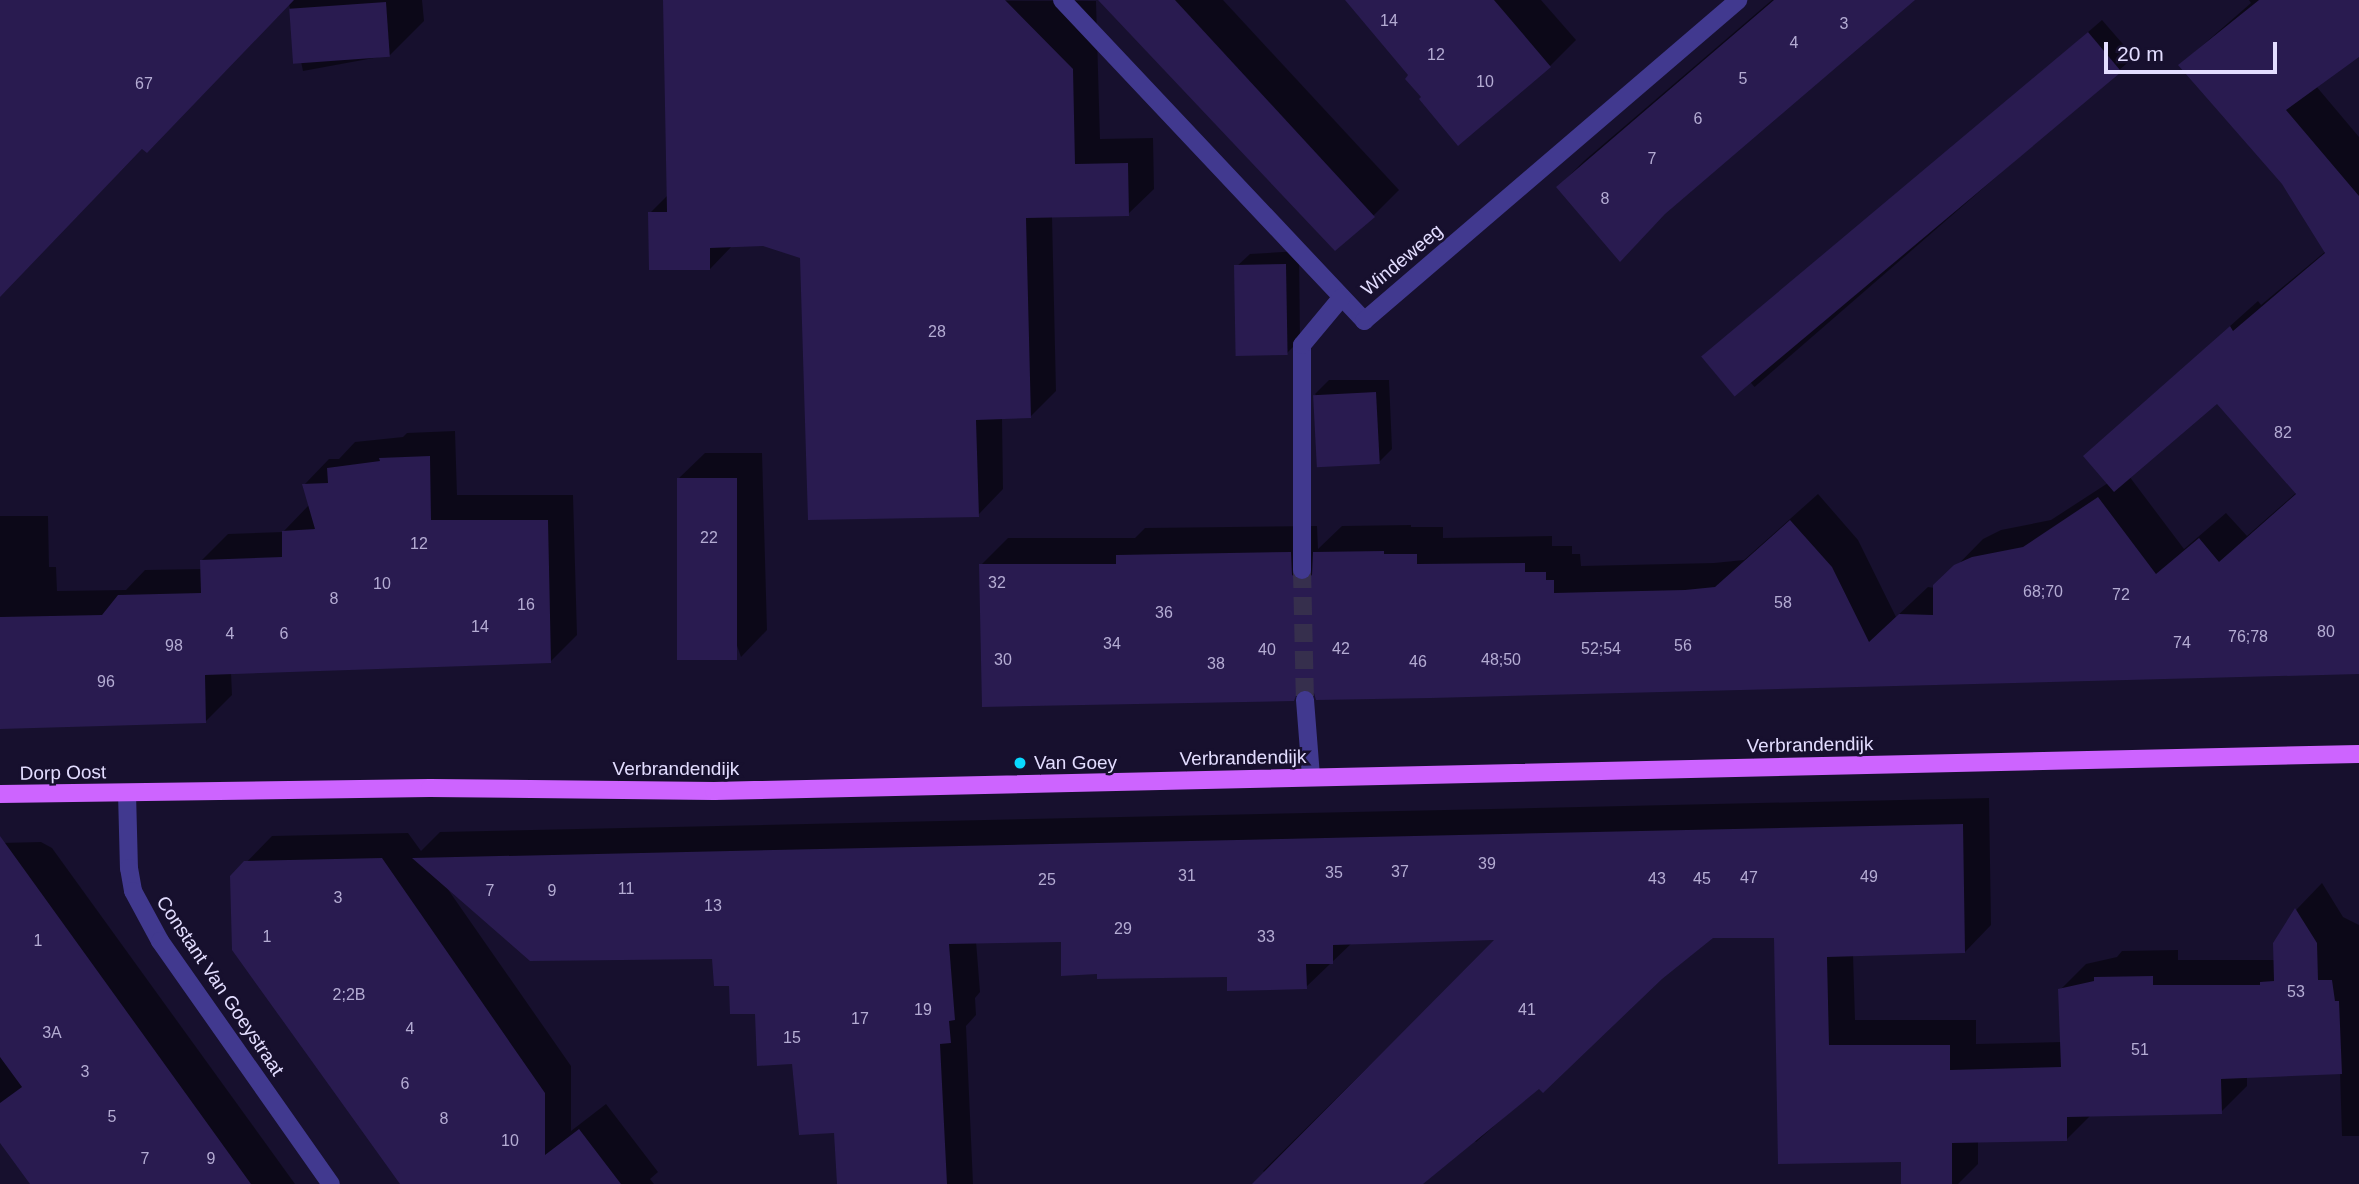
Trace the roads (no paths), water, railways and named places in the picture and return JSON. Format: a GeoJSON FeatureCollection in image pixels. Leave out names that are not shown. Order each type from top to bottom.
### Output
{"type":"FeatureCollection","features":[{"type":"Feature","properties":{"kind":"main road","name":"Verbrandendijk"},"geometry":{"type":"LineString","coordinates":[[127,793],[418,788],[714,791],[2359,754]]}},
{"type":"Feature","properties":{"kind":"main road","name":"Dorp Oost"},"geometry":{"type":"LineString","coordinates":[[0,794],[127,793]]}},
{"type":"Feature","properties":{"kind":"street","name":"Windeweeg"},"geometry":{"type":"LineString","coordinates":[[1062,0],[1364,321],[1738,0]]}},
{"type":"Feature","properties":{"kind":"street"},"geometry":{"type":"LineString","coordinates":[[1302,570],[1302,345],[1342,298]]}},
{"type":"Feature","properties":{"kind":"street"},"geometry":{"type":"LineString","coordinates":[[1306,700],[1311,777]]}},
{"type":"Feature","properties":{"kind":"street","name":"Constant Van Goeystraat"},"geometry":{"type":"LineString","coordinates":[[127,793],[128,868],[133,891],[160,941],[331,1184]]}},
{"type":"Feature","properties":{"kind":"tunnel"},"geometry":{"type":"LineString","coordinates":[[1302,570],[1305,700]]}},
{"type":"Feature","properties":{"kind":"place","name":"Van Goey"},"geometry":{"type":"Point","coordinates":[1020,763]}}]}
